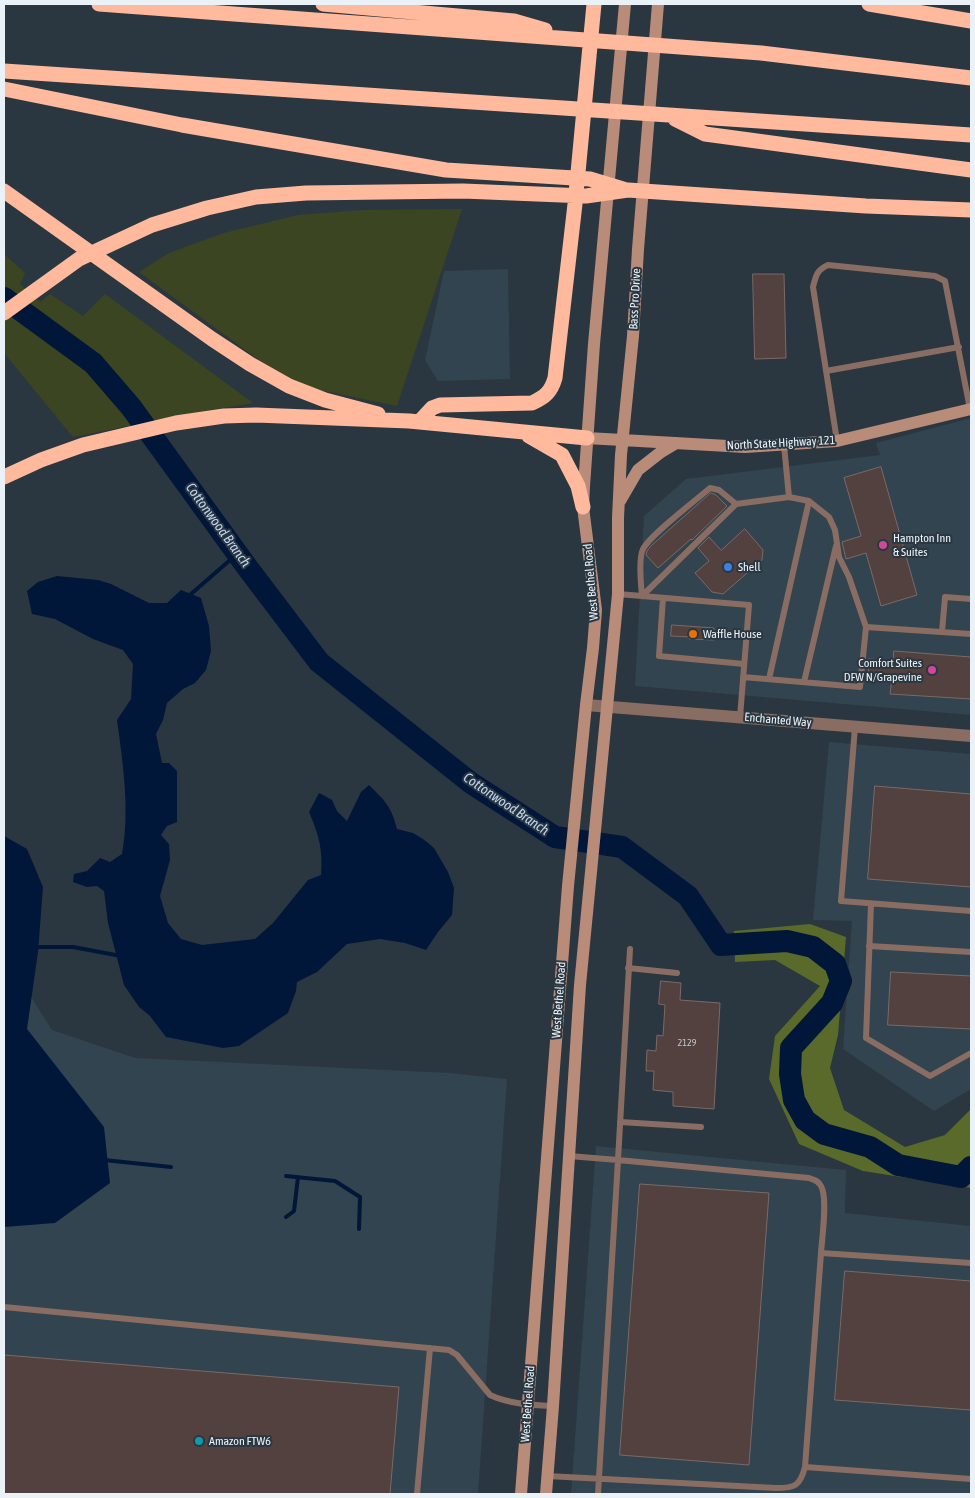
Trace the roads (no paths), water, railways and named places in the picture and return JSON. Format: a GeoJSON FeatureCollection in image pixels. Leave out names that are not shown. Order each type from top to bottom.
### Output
{"type":"FeatureCollection","features":[{"type":"Feature","properties":{"kind":"highway"},"geometry":{"type":"LineString","coordinates":[[99,4],[761,53],[971,78]]}},
{"type":"Feature","properties":{"kind":"highway"},"geometry":{"type":"LineString","coordinates":[[323,4],[514,21],[575,39]]}},
{"type":"Feature","properties":{"kind":"highway"},"geometry":{"type":"LineString","coordinates":[[414,422],[432,408],[440,405],[532,403],[544,397],[552,390],[555,378],[575,204],[594,4]]}},
{"type":"Feature","properties":{"kind":"highway"},"geometry":{"type":"LineString","coordinates":[[869,4],[971,21]]}},
{"type":"Feature","properties":{"kind":"highway"},"geometry":{"type":"LineString","coordinates":[[4,71],[971,136]]}},
{"type":"Feature","properties":{"kind":"highway"},"geometry":{"type":"LineString","coordinates":[[4,90],[182,125],[446,170],[590,179],[628,190]]}},
{"type":"Feature","properties":{"kind":"highway"},"geometry":{"type":"LineString","coordinates":[[670,116],[705,134],[971,170]]}},
{"type":"Feature","properties":{"kind":"highway"},"geometry":{"type":"LineString","coordinates":[[4,313],[79,259],[152,225],[207,208],[256,197],[306,193],[463,191],[586,196],[628,190],[866,206],[971,210]]}},
{"type":"Feature","properties":{"kind":"highway"},"geometry":{"type":"LineString","coordinates":[[4,191],[212,339],[250,364],[289,386],[325,400],[414,422]]}},
{"type":"Feature","properties":{"kind":"highway"},"geometry":{"type":"LineString","coordinates":[[4,477],[82,445],[198,419],[256,415],[414,422],[587,438]]}},
{"type":"Feature","properties":{"kind":"highway"},"geometry":{"type":"LineString","coordinates":[[521,432],[562,455],[578,486],[583,507]]}},
{"type":"Feature","properties":{"kind":"main road"},"geometry":{"type":"LineString","coordinates":[[583,507],[587,438],[625,4]]}},
{"type":"Feature","properties":{"kind":"main road","name":"Bass Pro Drive"},"geometry":{"type":"LineString","coordinates":[[618,594],[622,439],[633,336],[658,4]]}},
{"type":"Feature","properties":{"kind":"main road","name":"North State Highway 121"},"geometry":{"type":"LineString","coordinates":[[587,438],[746,447],[837,442],[971,409]]}},
{"type":"Feature","properties":{"kind":"main road"},"geometry":{"type":"LineString","coordinates":[[619,503],[638,470],[676,443]]}},
{"type":"Feature","properties":{"kind":"main road","name":"West Bethel Road"},"geometry":{"type":"LineString","coordinates":[[521,1494],[568,886],[586,705],[594,648],[596,610],[583,507]]}},
{"type":"Feature","properties":{"kind":"main road","name":"West Bethel Road"},"geometry":{"type":"LineString","coordinates":[[546,1494],[580,985],[618,594]]}},
{"type":"Feature","properties":{"kind":"main road"},"geometry":{"type":"LineString","coordinates":[[547,1154],[569,1156]]}},
{"type":"Feature","properties":{"kind":"street","name":"Enchanted Way"},"geometry":{"type":"LineString","coordinates":[[586,705],[971,736]]}},
{"type":"Feature","properties":{"kind":"lane"},"geometry":{"type":"LineString","coordinates":[[837,442],[813,287],[819,269],[828,265],[935,276],[945,281],[971,409]]}},
{"type":"Feature","properties":{"kind":"lane"},"geometry":{"type":"LineString","coordinates":[[826,371],[959,347]]}},
{"type":"Feature","properties":{"kind":"lane"},"geometry":{"type":"LineString","coordinates":[[784,445],[789,497]]}},
{"type":"Feature","properties":{"kind":"lane"},"geometry":{"type":"LineString","coordinates":[[642,596],[642,550],[653,537],[710,488],[718,490],[736,504]]}},
{"type":"Feature","properties":{"kind":"lane"},"geometry":{"type":"LineString","coordinates":[[642,596],[736,504],[789,497],[809,501],[828,517],[835,530],[839,557],[866,627],[860,686],[743,677]]}},
{"type":"Feature","properties":{"kind":"lane"},"geometry":{"type":"LineString","coordinates":[[769,679],[809,501]]}},
{"type":"Feature","properties":{"kind":"lane"},"geometry":{"type":"LineString","coordinates":[[804,682],[837,542]]}},
{"type":"Feature","properties":{"kind":"lane"},"geometry":{"type":"LineString","coordinates":[[618,594],[749,605],[740,717]]}},
{"type":"Feature","properties":{"kind":"lane"},"geometry":{"type":"LineString","coordinates":[[942,632],[945,597],[971,599]]}},
{"type":"Feature","properties":{"kind":"lane"},"geometry":{"type":"LineString","coordinates":[[663,598],[659,656],[744,664]]}},
{"type":"Feature","properties":{"kind":"lane"},"geometry":{"type":"LineString","coordinates":[[866,627],[971,634]]}},
{"type":"Feature","properties":{"kind":"lane"},"geometry":{"type":"LineString","coordinates":[[855,727],[842,901],[971,911]]}},
{"type":"Feature","properties":{"kind":"lane"},"geometry":{"type":"LineString","coordinates":[[872,904],[866,1038],[930,1076],[971,1053]]}},
{"type":"Feature","properties":{"kind":"lane"},"geometry":{"type":"LineString","coordinates":[[869,946],[971,952]]}},
{"type":"Feature","properties":{"kind":"lane"},"geometry":{"type":"LineString","coordinates":[[598,1494],[630,948]]}},
{"type":"Feature","properties":{"kind":"lane"},"geometry":{"type":"LineString","coordinates":[[628,968],[677,973]]}},
{"type":"Feature","properties":{"kind":"lane"},"geometry":{"type":"LineString","coordinates":[[620,1122],[701,1127]]}},
{"type":"Feature","properties":{"kind":"lane"},"geometry":{"type":"LineString","coordinates":[[547,1476],[790,1488],[798,1484],[805,1467],[821,1253],[824,1198],[822,1187],[817,1180],[569,1156]]}},
{"type":"Feature","properties":{"kind":"lane"},"geometry":{"type":"LineString","coordinates":[[821,1253],[971,1263]]}},
{"type":"Feature","properties":{"kind":"lane"},"geometry":{"type":"LineString","coordinates":[[4,1307],[449,1350],[457,1355],[490,1395],[528,1405],[553,1406]]}},
{"type":"Feature","properties":{"kind":"lane"},"geometry":{"type":"LineString","coordinates":[[417,1494],[430,1348]]}},
{"type":"Feature","properties":{"kind":"lane"},"geometry":{"type":"LineString","coordinates":[[805,1467],[971,1479]]}},
{"type":"Feature","properties":{"kind":"water"},"geometry":{"type":"Polygon","coordinates":[[[57,576],[98,580],[111,584],[149,603],[167,603],[181,590],[201,598],[209,626],[211,651],[206,670],[195,683],[183,689],[167,703],[163,720],[156,734],[162,763],[169,763],[177,771],[177,822],[167,826],[161,835],[169,844],[170,860],[160,896],[168,923],[181,939],[202,945],[255,939],[273,923],[308,880],[321,875],[320,843],[309,812],[319,793],[332,800],[337,811],[347,821],[361,792],[369,785],[387,805],[397,829],[413,833],[434,848],[448,872],[454,888],[452,915],[426,950],[405,943],[380,939],[347,944],[317,972],[297,982],[296,991],[288,1013],[239,1046],[223,1048],[166,1037],[150,1016],[139,1007],[124,985],[108,923],[104,891],[97,886],[87,887],[73,882],[74,874],[87,871],[100,858],[110,862],[122,854],[126,804],[117,720],[131,699],[133,664],[123,650],[93,639],[55,619],[32,614],[27,591],[38,582],[57,576]]]}},
{"type":"Feature","properties":{"kind":"water"},"geometry":{"type":"Polygon","coordinates":[[[4,836],[27,849],[43,887],[38,952],[27,1029],[104,1127],[110,1183],[55,1223],[4,1227],[4,836]]]}},
{"type":"Feature","properties":{"kind":"waterway","name":"Cottonwood Branch"},"geometry":{"type":"LineString","coordinates":[[4,298],[93,363],[131,407],[247,567],[319,662],[471,783],[555,837],[622,847],[688,896],[721,945],[787,941],[813,947],[835,964],[841,981],[832,1003],[791,1048],[790,1074],[794,1100],[805,1120],[824,1134],[870,1147],[898,1165],[961,1177],[971,1167]]}},
{"type":"Feature","properties":{"kind":"waterway"},"geometry":{"type":"LineString","coordinates":[[190,598],[191,594],[237,554]]}},
{"type":"Feature","properties":{"kind":"waterway"},"geometry":{"type":"LineString","coordinates":[[33,947],[73,947],[121,956]]}},
{"type":"Feature","properties":{"kind":"waterway"},"geometry":{"type":"LineString","coordinates":[[104,1160],[171,1167]]}},
{"type":"Feature","properties":{"kind":"waterway"},"geometry":{"type":"LineString","coordinates":[[286,1176],[335,1181],[360,1197],[359,1229]]}},
{"type":"Feature","properties":{"kind":"waterway"},"geometry":{"type":"LineString","coordinates":[[286,1217],[294,1211],[298,1177]]}},
{"type":"Feature","properties":{"kind":"place","name":"Hampton Inn & Suites"},"geometry":{"type":"Point","coordinates":[883,545]}},
{"type":"Feature","properties":{"kind":"place","name":"Shell"},"geometry":{"type":"Point","coordinates":[728,567]}},
{"type":"Feature","properties":{"kind":"place","name":"Waffle House"},"geometry":{"type":"Point","coordinates":[693,634]}},
{"type":"Feature","properties":{"kind":"place","name":"Comfort Suites DFW N/Grapevine"},"geometry":{"type":"Point","coordinates":[932,670]}},
{"type":"Feature","properties":{"kind":"place","name":"Amazon FTW6"},"geometry":{"type":"Point","coordinates":[199,1441]}}]}
